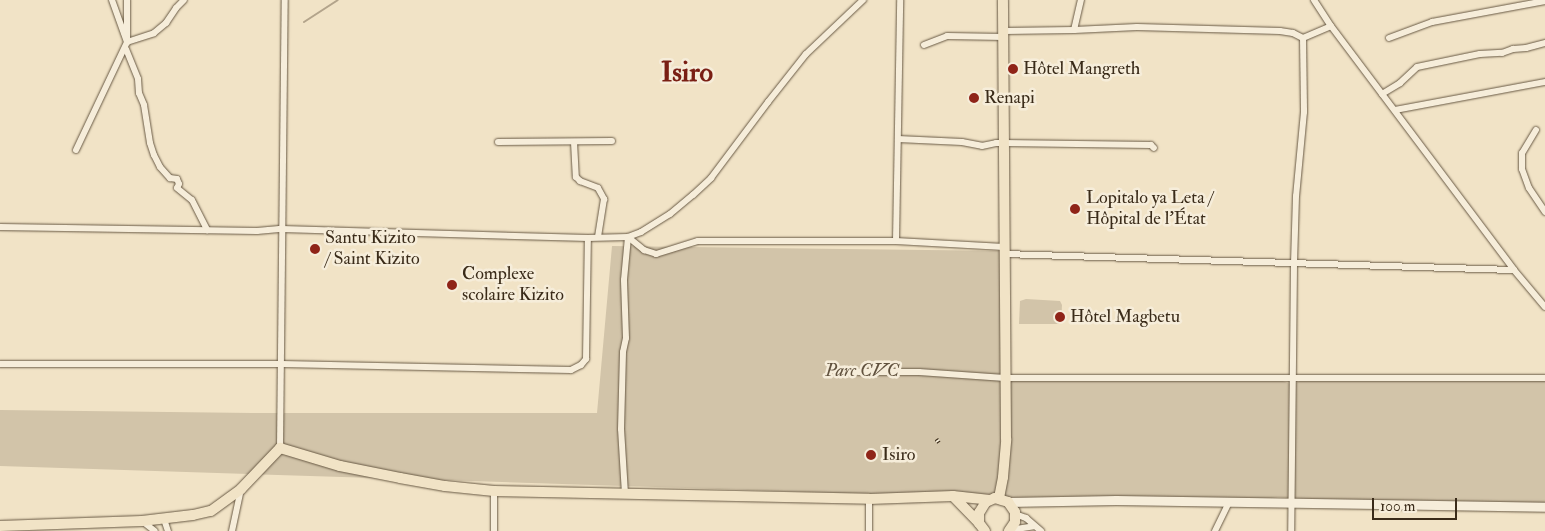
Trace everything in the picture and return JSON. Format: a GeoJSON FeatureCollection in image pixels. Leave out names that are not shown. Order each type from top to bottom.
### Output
{"type":"FeatureCollection","features":[{"type":"Feature","properties":{"kind":"main road"},"geometry":{"type":"LineString","coordinates":[[999,500],[1004,477],[1006,439],[1003,0]]}},
{"type":"Feature","properties":{"kind":"main road"},"geometry":{"type":"LineString","coordinates":[[0,526],[142,521],[211,511],[240,489],[280,448],[340,466],[446,486],[494,491],[869,499],[953,496],[1031,502],[1116,500],[1545,506]]}},
{"type":"Feature","properties":{"kind":"main road"},"geometry":{"type":"LineString","coordinates":[[953,496],[983,529]]}},
{"type":"Feature","properties":{"kind":"main road"},"geometry":{"type":"LineString","coordinates":[[999,500],[1015,513]]}},
{"type":"Feature","properties":{"kind":"main road"},"geometry":{"type":"LineString","coordinates":[[983,529],[980,509],[999,500]]}},
{"type":"Feature","properties":{"kind":"main road"},"geometry":{"type":"LineString","coordinates":[[1015,513],[1031,502]]}},
{"type":"Feature","properties":{"kind":"main road"},"geometry":{"type":"LineString","coordinates":[[1010,531],[1015,522],[1015,513]]}},
{"type":"Feature","properties":{"kind":"street"},"geometry":{"type":"LineString","coordinates":[[112,0],[144,105],[150,143],[154,155],[170,178],[177,179],[179,184],[177,188],[192,200],[207,230]]}},
{"type":"Feature","properties":{"kind":"street"},"geometry":{"type":"LineString","coordinates":[[76,150],[127,46],[127,0]]}},
{"type":"Feature","properties":{"kind":"street"},"geometry":{"type":"LineString","coordinates":[[127,46],[154,33],[166,23],[184,0]]}},
{"type":"Feature","properties":{"kind":"street"},"geometry":{"type":"LineString","coordinates":[[280,448],[285,0]]}},
{"type":"Feature","properties":{"kind":"street"},"geometry":{"type":"LineString","coordinates":[[0,228],[282,229],[588,238],[628,237],[658,222],[706,184],[806,54],[864,0]]}},
{"type":"Feature","properties":{"kind":"street"},"geometry":{"type":"LineString","coordinates":[[896,241],[900,0]]}},
{"type":"Feature","properties":{"kind":"street"},"geometry":{"type":"LineString","coordinates":[[1074,30],[1081,0]]}},
{"type":"Feature","properties":{"kind":"street"},"geometry":{"type":"LineString","coordinates":[[1314,0],[1331,26],[1514,270],[1545,307]]}},
{"type":"Feature","properties":{"kind":"street"},"geometry":{"type":"LineString","coordinates":[[1389,38],[1432,22],[1545,1]]}},
{"type":"Feature","properties":{"kind":"street"},"geometry":{"type":"LineString","coordinates":[[924,44],[947,36],[1137,27],[1280,31],[1293,33],[1303,38],[1331,26]]}},
{"type":"Feature","properties":{"kind":"street"},"geometry":{"type":"LineString","coordinates":[[1291,531],[1294,264],[1296,196],[1304,112],[1303,38]]}},
{"type":"Feature","properties":{"kind":"street"},"geometry":{"type":"LineString","coordinates":[[1382,94],[1417,67],[1480,54],[1502,53],[1545,43]]}},
{"type":"Feature","properties":{"kind":"street"},"geometry":{"type":"LineString","coordinates":[[1395,110],[1545,82]]}},
{"type":"Feature","properties":{"kind":"street"},"geometry":{"type":"LineString","coordinates":[[1536,130],[1522,153],[1522,169],[1529,188],[1545,212]]}},
{"type":"Feature","properties":{"kind":"street"},"geometry":{"type":"LineString","coordinates":[[898,138],[962,142],[982,146],[1004,144],[1152,144],[1154,148]]}},
{"type":"Feature","properties":{"kind":"street"},"geometry":{"type":"LineString","coordinates":[[498,142],[612,141]]}},
{"type":"Feature","properties":{"kind":"street"},"geometry":{"type":"LineString","coordinates":[[574,142],[576,177],[598,188],[604,199],[598,237]]}},
{"type":"Feature","properties":{"kind":"street"},"geometry":{"type":"LineString","coordinates":[[628,237],[644,250],[656,254],[698,241],[896,241],[1004,251],[1294,264],[1514,270]]}},
{"type":"Feature","properties":{"kind":"street"},"geometry":{"type":"LineString","coordinates":[[625,494],[621,428],[623,352],[626,338],[624,280],[628,237]]}},
{"type":"Feature","properties":{"kind":"street"},"geometry":{"type":"LineString","coordinates":[[0,364],[282,364],[571,370],[581,365],[586,359],[588,238]]}},
{"type":"Feature","properties":{"kind":"street"},"geometry":{"type":"LineString","coordinates":[[858,372],[919,372],[1005,378],[1545,378]]}},
{"type":"Feature","properties":{"kind":"street"},"geometry":{"type":"LineString","coordinates":[[232,531],[240,489]]}},
{"type":"Feature","properties":{"kind":"street"},"geometry":{"type":"LineString","coordinates":[[494,491],[494,531]]}},
{"type":"Feature","properties":{"kind":"street"},"geometry":{"type":"LineString","coordinates":[[869,499],[869,531]]}},
{"type":"Feature","properties":{"kind":"street"},"geometry":{"type":"LineString","coordinates":[[1215,531],[1229,502]]}},
{"type":"Feature","properties":{"kind":"street"},"geometry":{"type":"LineString","coordinates":[[1015,513],[1026,518],[1041,531]]}},
{"type":"Feature","properties":{"kind":"street"},"geometry":{"type":"LineString","coordinates":[[164,519],[168,531]]}},
{"type":"Feature","properties":{"kind":"street"},"geometry":{"type":"LineString","coordinates":[[142,521],[155,531]]}},
{"type":"Feature","properties":{"kind":"street"},"geometry":{"type":"LineString","coordinates":[[1010,531],[1034,526]]}},
{"type":"Feature","properties":{"kind":"green space","name":"Parc CVC"},"geometry":{"type":"Polygon","coordinates":[[[612,246],[1009,251],[1005,378],[1272,377],[1293,385],[1303,379],[1545,378],[1545,504],[1391,505],[1279,497],[1229,502],[935,496],[0,466],[0,410],[253,413],[597,413],[612,246]]]}},
{"type":"Feature","properties":{"kind":"green space"},"geometry":{"type":"Polygon","coordinates":[[[1026,299],[1060,301],[1062,305],[1061,324],[1019,324],[1020,301],[1026,299]]]}},
{"type":"Feature","properties":{"kind":"waterway"},"geometry":{"type":"LineString","coordinates":[[304,22],[338,0]]}},
{"type":"Feature","properties":{"kind":"place","name":"Hôtel Mangreth"},"geometry":{"type":"Point","coordinates":[1013,69]}},
{"type":"Feature","properties":{"kind":"place","name":"Renapi"},"geometry":{"type":"Point","coordinates":[974,98]}},
{"type":"Feature","properties":{"kind":"place","name":"Lopitalo ya Leta / Hôpital de l'État"},"geometry":{"type":"Point","coordinates":[1075,209]}},
{"type":"Feature","properties":{"kind":"place","name":"Santu Kizito / Saint Kizito"},"geometry":{"type":"Point","coordinates":[315,249]}},
{"type":"Feature","properties":{"kind":"place","name":"Complexe scolaire Kizito"},"geometry":{"type":"Point","coordinates":[452,285]}},
{"type":"Feature","properties":{"kind":"place","name":"Hôtel Magbetu"},"geometry":{"type":"Point","coordinates":[1060,317]}},
{"type":"Feature","properties":{"kind":"place","name":"Isiro"},"geometry":{"type":"Point","coordinates":[871,455]}},
{"type":"Feature","properties":{"kind":"district","name":"Isiro"},"geometry":{"type":"Point","coordinates":[687,73]}}]}
